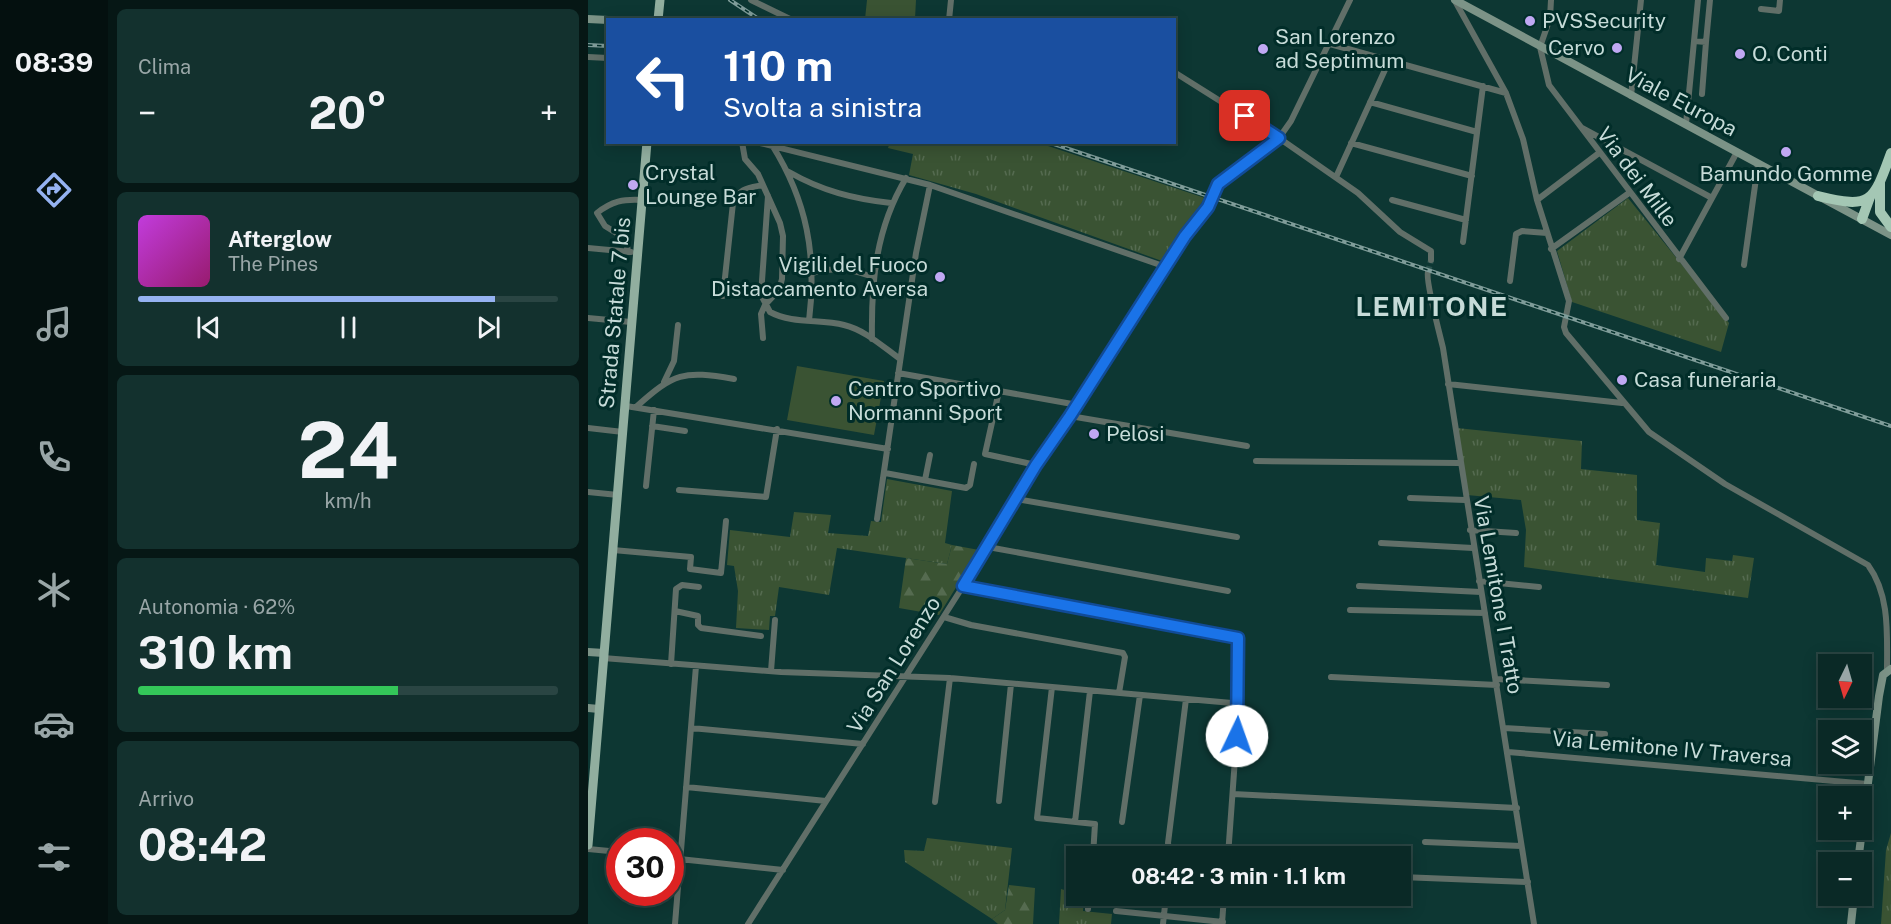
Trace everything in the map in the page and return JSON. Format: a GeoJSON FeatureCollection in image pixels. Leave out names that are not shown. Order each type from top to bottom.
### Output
{"type":"FeatureCollection","features":[{"type":"Feature","properties":{"kind":"highway"},"geometry":{"type":"LineString","coordinates":[[1866,220],[1891,153]]}},
{"type":"Feature","properties":{"kind":"highway"},"geometry":{"type":"LineString","coordinates":[[1818,196],[1854,204],[1874,200]]}},
{"type":"Feature","properties":{"kind":"highway"},"geometry":{"type":"LineString","coordinates":[[1874,200],[1891,227]]}},
{"type":"Feature","properties":{"kind":"main road"},"geometry":{"type":"LineString","coordinates":[[658,18],[660,0]]}},
{"type":"Feature","properties":{"kind":"main road","name":"Viale Europa"},"geometry":{"type":"LineString","coordinates":[[1454,0],[1891,235]]}},
{"type":"Feature","properties":{"kind":"main road"},"geometry":{"type":"LineString","coordinates":[[588,19],[606,20]]}},
{"type":"Feature","properties":{"kind":"main road","name":"Strada Statale 7 bis"},"geometry":{"type":"LineString","coordinates":[[588,847],[591,782],[626,406],[632,253],[642,200],[647,144]]}},
{"type":"Feature","properties":{"kind":"main road"},"geometry":{"type":"LineString","coordinates":[[588,652],[604,656]]}},
{"type":"Feature","properties":{"kind":"main road"},"geometry":{"type":"LineString","coordinates":[[1859,852],[1879,696],[1883,675],[1889,670]]}},
{"type":"Feature","properties":{"kind":"main road"},"geometry":{"type":"LineString","coordinates":[[588,708],[599,709]]}},
{"type":"Feature","properties":{"kind":"main road"},"geometry":{"type":"LineString","coordinates":[[1851,924],[1853,906]]}},
{"type":"Feature","properties":{"kind":"street"},"geometry":{"type":"LineString","coordinates":[[751,0],[788,18]]}},
{"type":"Feature","properties":{"kind":"street"},"geometry":{"type":"LineString","coordinates":[[949,18],[951,0]]}},
{"type":"Feature","properties":{"kind":"street","name":"Via San Lorenzo"},"geometry":{"type":"LineString","coordinates":[[748,924],[988,547],[1036,465],[1078,405],[1185,236],[1208,207],[1218,184],[1279,138],[1291,121],[1350,0]]}},
{"type":"Feature","properties":{"kind":"street"},"geometry":{"type":"LineString","coordinates":[[1454,0],[1506,93],[1523,139],[1546,232],[1569,301],[1564,327],[1566,333],[1622,403],[1649,432],[1707,472],[1868,565],[1881,587],[1889,670]]}},
{"type":"Feature","properties":{"kind":"street"},"geometry":{"type":"LineString","coordinates":[[1540,47],[1550,18],[1551,0]]}},
{"type":"Feature","properties":{"kind":"street"},"geometry":{"type":"LineString","coordinates":[[1632,96],[1641,0]]}},
{"type":"Feature","properties":{"kind":"street"},"geometry":{"type":"LineString","coordinates":[[1686,124],[1698,0]]}},
{"type":"Feature","properties":{"kind":"street"},"geometry":{"type":"LineString","coordinates":[[1702,94],[1710,0]]}},
{"type":"Feature","properties":{"kind":"street"},"geometry":{"type":"LineString","coordinates":[[1761,9],[1779,11],[1780,0]]}},
{"type":"Feature","properties":{"kind":"street"},"geometry":{"type":"LineString","coordinates":[[1694,40],[1706,42]]}},
{"type":"Feature","properties":{"kind":"street"},"geometry":{"type":"LineString","coordinates":[[1330,44],[1506,93]]}},
{"type":"Feature","properties":{"kind":"street","name":"Via dei Mille"},"geometry":{"type":"LineString","coordinates":[[1540,47],[1549,85],[1726,318]]}},
{"type":"Feature","properties":{"kind":"street"},"geometry":{"type":"LineString","coordinates":[[588,57],[606,58]]}},
{"type":"Feature","properties":{"kind":"street"},"geometry":{"type":"LineString","coordinates":[[1336,177],[1389,61]]}},
{"type":"Feature","properties":{"kind":"street"},"geometry":{"type":"LineString","coordinates":[[1176,73],[1336,177],[1400,232],[1431,251],[1431,260]]}},
{"type":"Feature","properties":{"kind":"street"},"geometry":{"type":"LineString","coordinates":[[1463,242],[1483,86]]}},
{"type":"Feature","properties":{"kind":"street"},"geometry":{"type":"LineString","coordinates":[[1370,102],[1477,132]]}},
{"type":"Feature","properties":{"kind":"street"},"geometry":{"type":"LineString","coordinates":[[1578,126],[1712,198]]}},
{"type":"Feature","properties":{"kind":"street"},"geometry":{"type":"LineString","coordinates":[[1351,143],[1472,176]]}},
{"type":"Feature","properties":{"kind":"street"},"geometry":{"type":"LineString","coordinates":[[742,144],[744,159],[758,174],[764,185],[783,236],[782,279],[779,290],[760,314],[763,338]]}},
{"type":"Feature","properties":{"kind":"street"},"geometry":{"type":"LineString","coordinates":[[767,144],[930,185],[1166,267]]}},
{"type":"Feature","properties":{"kind":"street"},"geometry":{"type":"LineString","coordinates":[[772,145],[788,172],[806,226],[813,273],[809,321]]}},
{"type":"Feature","properties":{"kind":"street"},"geometry":{"type":"LineString","coordinates":[[1679,259],[1737,152]]}},
{"type":"Feature","properties":{"kind":"street"},"geometry":{"type":"LineString","coordinates":[[1537,200],[1599,153]]}},
{"type":"Feature","properties":{"kind":"street"},"geometry":{"type":"LineString","coordinates":[[1744,265],[1758,164]]}},
{"type":"Feature","properties":{"kind":"street"},"geometry":{"type":"LineString","coordinates":[[788,172],[823,189],[845,196],[891,203]]}},
{"type":"Feature","properties":{"kind":"street"},"geometry":{"type":"LineString","coordinates":[[873,339],[873,278],[884,222],[891,203],[906,178]]}},
{"type":"Feature","properties":{"kind":"street"},"geometry":{"type":"LineString","coordinates":[[723,296],[733,203],[737,193],[745,188],[764,185]]}},
{"type":"Feature","properties":{"kind":"street"},"geometry":{"type":"LineString","coordinates":[[877,519],[900,359],[930,185]]}},
{"type":"Feature","properties":{"kind":"street"},"geometry":{"type":"LineString","coordinates":[[1551,249],[1629,193]]}},
{"type":"Feature","properties":{"kind":"street"},"geometry":{"type":"LineString","coordinates":[[768,196],[760,295],[765,305],[777,316],[845,325],[873,339],[900,359]]}},
{"type":"Feature","properties":{"kind":"street"},"geometry":{"type":"LineString","coordinates":[[588,248],[632,253],[626,239],[605,226],[597,213],[611,202],[626,199],[642,200]]}},
{"type":"Feature","properties":{"kind":"street"},"geometry":{"type":"LineString","coordinates":[[1392,200],[1466,220]]}},
{"type":"Feature","properties":{"kind":"street"},"geometry":{"type":"LineString","coordinates":[[1510,281],[1516,234],[1522,231],[1546,232]]}},
{"type":"Feature","properties":{"kind":"street"},"geometry":{"type":"LineString","coordinates":[[813,273],[835,270],[873,278]]}},
{"type":"Feature","properties":{"kind":"street","name":"Via Lemitone I Tratto"},"geometry":{"type":"LineString","coordinates":[[1428,272],[1426,281],[1436,312],[1534,924]]}},
{"type":"Feature","properties":{"kind":"street"},"geometry":{"type":"LineString","coordinates":[[588,318],[631,322]]}},
{"type":"Feature","properties":{"kind":"street"},"geometry":{"type":"LineString","coordinates":[[663,384],[674,361],[678,325]]}},
{"type":"Feature","properties":{"kind":"street"},"geometry":{"type":"LineString","coordinates":[[898,373],[1078,405]]}},
{"type":"Feature","properties":{"kind":"street"},"geometry":{"type":"LineString","coordinates":[[636,407],[663,384],[689,375],[734,380]]}},
{"type":"Feature","properties":{"kind":"street"},"geometry":{"type":"LineString","coordinates":[[1448,384],[1622,403]]}},
{"type":"Feature","properties":{"kind":"street"},"geometry":{"type":"LineString","coordinates":[[999,391],[985,454],[1036,465]]}},
{"type":"Feature","properties":{"kind":"street"},"geometry":{"type":"LineString","coordinates":[[626,406],[888,449]]}},
{"type":"Feature","properties":{"kind":"street"},"geometry":{"type":"LineString","coordinates":[[646,486],[654,410]]}},
{"type":"Feature","properties":{"kind":"street"},"geometry":{"type":"LineString","coordinates":[[1070,416],[1247,446]]}},
{"type":"Feature","properties":{"kind":"street"},"geometry":{"type":"LineString","coordinates":[[652,426],[685,431]]}},
{"type":"Feature","properties":{"kind":"street"},"geometry":{"type":"LineString","coordinates":[[588,428],[623,432]]}},
{"type":"Feature","properties":{"kind":"street"},"geometry":{"type":"LineString","coordinates":[[679,490],[766,497],[777,429]]}},
{"type":"Feature","properties":{"kind":"street"},"geometry":{"type":"LineString","coordinates":[[925,480],[930,455]]}},
{"type":"Feature","properties":{"kind":"street"},"geometry":{"type":"LineString","coordinates":[[1256,461],[1460,463]]}},
{"type":"Feature","properties":{"kind":"street"},"geometry":{"type":"LineString","coordinates":[[885,472],[966,488],[970,485],[974,464]]}},
{"type":"Feature","properties":{"kind":"street"},"geometry":{"type":"LineString","coordinates":[[588,492],[618,495]]}},
{"type":"Feature","properties":{"kind":"street"},"geometry":{"type":"LineString","coordinates":[[1410,498],[1465,500]]}},
{"type":"Feature","properties":{"kind":"street"},"geometry":{"type":"LineString","coordinates":[[1016,499],[1238,537]]}},
{"type":"Feature","properties":{"kind":"street"},"geometry":{"type":"LineString","coordinates":[[613,550],[691,557],[690,569],[721,573],[726,521]]}},
{"type":"Feature","properties":{"kind":"street"},"geometry":{"type":"LineString","coordinates":[[1470,530],[1516,533]]}},
{"type":"Feature","properties":{"kind":"street"},"geometry":{"type":"LineString","coordinates":[[1381,543],[1473,548]]}},
{"type":"Feature","properties":{"kind":"street"},"geometry":{"type":"LineString","coordinates":[[988,547],[1228,591]]}},
{"type":"Feature","properties":{"kind":"street"},"geometry":{"type":"LineString","coordinates":[[1479,581],[1539,587]]}},
{"type":"Feature","properties":{"kind":"street"},"geometry":{"type":"LineString","coordinates":[[671,664],[676,589],[682,585],[699,587]]}},
{"type":"Feature","properties":{"kind":"street"},"geometry":{"type":"LineString","coordinates":[[963,586],[1238,638],[1238,717],[1229,846]]}},
{"type":"Feature","properties":{"kind":"street"},"geometry":{"type":"LineString","coordinates":[[1359,586],[1481,592]]}},
{"type":"Feature","properties":{"kind":"street"},"geometry":{"type":"LineString","coordinates":[[1350,610],[1485,613]]}},
{"type":"Feature","properties":{"kind":"street"},"geometry":{"type":"LineString","coordinates":[[675,611],[694,613],[698,616],[698,625],[701,628],[761,636]]}},
{"type":"Feature","properties":{"kind":"street"},"geometry":{"type":"LineString","coordinates":[[944,617],[971,625],[1123,652],[1125,657],[1119,693]]}},
{"type":"Feature","properties":{"kind":"street"},"geometry":{"type":"LineString","coordinates":[[771,671],[775,620]]}},
{"type":"Feature","properties":{"kind":"street"},"geometry":{"type":"LineString","coordinates":[[604,656],[671,664],[771,671],[950,678],[1232,703],[1238,708],[1238,717]]}},
{"type":"Feature","properties":{"kind":"street"},"geometry":{"type":"LineString","coordinates":[[683,828],[696,666]]}},
{"type":"Feature","properties":{"kind":"street"},"geometry":{"type":"LineString","coordinates":[[1331,677],[1607,685]]}},
{"type":"Feature","properties":{"kind":"street"},"geometry":{"type":"LineString","coordinates":[[935,801],[950,678]]}},
{"type":"Feature","properties":{"kind":"street"},"geometry":{"type":"LineString","coordinates":[[999,801],[1011,684]]}},
{"type":"Feature","properties":{"kind":"street"},"geometry":{"type":"LineString","coordinates":[[1052,687],[1037,818],[1095,825],[1094,846]]}},
{"type":"Feature","properties":{"kind":"street"},"geometry":{"type":"LineString","coordinates":[[1075,822],[1090,691]]}},
{"type":"Feature","properties":{"kind":"street"},"geometry":{"type":"LineString","coordinates":[[1122,822],[1140,695]]}},
{"type":"Feature","properties":{"kind":"street"},"geometry":{"type":"LineString","coordinates":[[1168,846],[1186,699]]}},
{"type":"Feature","properties":{"kind":"street"},"geometry":{"type":"LineString","coordinates":[[691,728],[863,744]]}},
{"type":"Feature","properties":{"kind":"street"},"geometry":{"type":"LineString","coordinates":[[1504,728],[1605,734]]}},
{"type":"Feature","properties":{"kind":"street","name":"Via Lemitone IV Traversa"},"geometry":{"type":"LineString","coordinates":[[1508,752],[1868,783]]}},
{"type":"Feature","properties":{"kind":"street"},"geometry":{"type":"LineString","coordinates":[[686,787],[826,801]]}},
{"type":"Feature","properties":{"kind":"street"},"geometry":{"type":"LineString","coordinates":[[1233,794],[1517,808]]}},
{"type":"Feature","properties":{"kind":"street"},"geometry":{"type":"LineString","coordinates":[[1425,842],[1521,846]]}},
{"type":"Feature","properties":{"kind":"street"},"geometry":{"type":"LineString","coordinates":[[588,847],[606,850]]}},
{"type":"Feature","properties":{"kind":"street"},"geometry":{"type":"LineString","coordinates":[[684,859],[783,870]]}},
{"type":"Feature","properties":{"kind":"street"},"geometry":{"type":"LineString","coordinates":[[1411,877],[1528,882]]}},
{"type":"Feature","properties":{"kind":"street"},"geometry":{"type":"LineString","coordinates":[[675,924],[677,906]]}},
{"type":"Feature","properties":{"kind":"street"},"geometry":{"type":"LineString","coordinates":[[1163,924],[1165,906]]}},
{"type":"Feature","properties":{"kind":"street"},"geometry":{"type":"LineString","coordinates":[[1116,911],[1222,923],[1223,906]]}},
{"type":"Feature","properties":{"kind":"green space"},"geometry":{"type":"Polygon","coordinates":[[[867,0],[916,0],[915,18],[865,18],[867,0]]]}},
{"type":"Feature","properties":{"kind":"green space"},"geometry":{"type":"Polygon","coordinates":[[[889,144],[1042,144],[1205,198],[1162,261],[976,194],[909,175],[913,154],[888,148],[889,144]]]}},
{"type":"Feature","properties":{"kind":"green space"},"geometry":{"type":"Polygon","coordinates":[[[1628,198],[1729,323],[1721,352],[1572,302],[1557,251],[1628,198]]]}},
{"type":"Feature","properties":{"kind":"green space","name":"Centro Sportivo Normanni Sport"},"geometry":{"type":"Polygon","coordinates":[[[797,366],[884,381],[874,435],[787,420],[797,366]]]}},
{"type":"Feature","properties":{"kind":"green space"},"geometry":{"type":"Polygon","coordinates":[[[1457,428],[1582,441],[1581,469],[1637,475],[1637,520],[1660,523],[1656,565],[1705,572],[1706,558],[1732,561],[1733,555],[1754,558],[1748,598],[1524,567],[1526,530],[1521,500],[1467,495],[1457,428]]]}},
{"type":"Feature","properties":{"kind":"green space"},"geometry":{"type":"Polygon","coordinates":[[[887,479],[952,491],[945,543],[952,545],[947,564],[837,548],[829,595],[779,587],[775,616],[770,616],[769,630],[736,628],[738,591],[734,566],[727,565],[730,530],[790,537],[794,512],[831,515],[828,533],[868,536],[871,521],[881,522],[887,479]]]}},
{"type":"Feature","properties":{"kind":"green space"},"geometry":{"type":"Polygon","coordinates":[[[952,545],[979,550],[939,615],[899,608],[906,558],[947,564],[952,545]]]}},
{"type":"Feature","properties":{"kind":"green space"},"geometry":{"type":"Polygon","coordinates":[[[1891,833],[1891,924],[1881,924],[1886,850],[1891,833]]]}},
{"type":"Feature","properties":{"kind":"green space"},"geometry":{"type":"Polygon","coordinates":[[[927,838],[1012,848],[1005,910],[992,919],[905,862],[904,850],[924,851],[927,838]]]}},
{"type":"Feature","properties":{"kind":"green space"},"geometry":{"type":"Polygon","coordinates":[[[1009,885],[1035,888],[1033,924],[998,924],[992,919],[1005,910],[1009,885]]]}},
{"type":"Feature","properties":{"kind":"green space"},"geometry":{"type":"Polygon","coordinates":[[[1061,889],[1066,891],[1066,906],[1083,906],[1083,911],[1112,914],[1111,924],[1059,924],[1061,889]]]}},
{"type":"Feature","properties":{"kind":"tunnel"},"geometry":{"type":"LineString","coordinates":[[1428,272],[1431,260]]}},
{"type":"Feature","properties":{"kind":"railway"},"geometry":{"type":"LineString","coordinates":[[730,0],[757,18]]}},
{"type":"Feature","properties":{"kind":"railway"},"geometry":{"type":"LineString","coordinates":[[588,45],[606,46]]}},
{"type":"Feature","properties":{"kind":"railway"},"geometry":{"type":"LineString","coordinates":[[1054,144],[1891,426]]}},
{"type":"Feature","properties":{"kind":"place","name":"PVSSecurity"},"geometry":{"type":"Point","coordinates":[1530,21]}},
{"type":"Feature","properties":{"kind":"place","name":"Cervo"},"geometry":{"type":"Point","coordinates":[1617,48]}},
{"type":"Feature","properties":{"kind":"place","name":"San Lorenzo ad Septimum"},"geometry":{"type":"Point","coordinates":[1263,49]}},
{"type":"Feature","properties":{"kind":"place","name":"O. Conti"},"geometry":{"type":"Point","coordinates":[1740,54]}},
{"type":"Feature","properties":{"kind":"place","name":"Bamundo Gomme"},"geometry":{"type":"Point","coordinates":[1786,152]}},
{"type":"Feature","properties":{"kind":"place","name":"Crystal Lounge Bar"},"geometry":{"type":"Point","coordinates":[633,185]}},
{"type":"Feature","properties":{"kind":"place","name":"Vigili del Fuoco Distaccamento Aversa"},"geometry":{"type":"Point","coordinates":[940,277]}},
{"type":"Feature","properties":{"kind":"place","name":"Casa funeraria"},"geometry":{"type":"Point","coordinates":[1622,380]}},
{"type":"Feature","properties":{"kind":"place","name":"Centro Sportivo Normanni Sport"},"geometry":{"type":"Point","coordinates":[836,401]}},
{"type":"Feature","properties":{"kind":"place","name":"Pelosi"},"geometry":{"type":"Point","coordinates":[1094,434]}},
{"type":"Feature","properties":{"kind":"district","name":"LEMITONE"},"geometry":{"type":"Point","coordinates":[1432,307]}},
{"type":"Feature","properties":{"kind":"route"},"geometry":{"type":"LineString","coordinates":[[1237,736],[1238,638],[963,586],[1036,465],[1185,236],[1208,207],[1218,184],[1279,138],[1245,116]]}}]}
